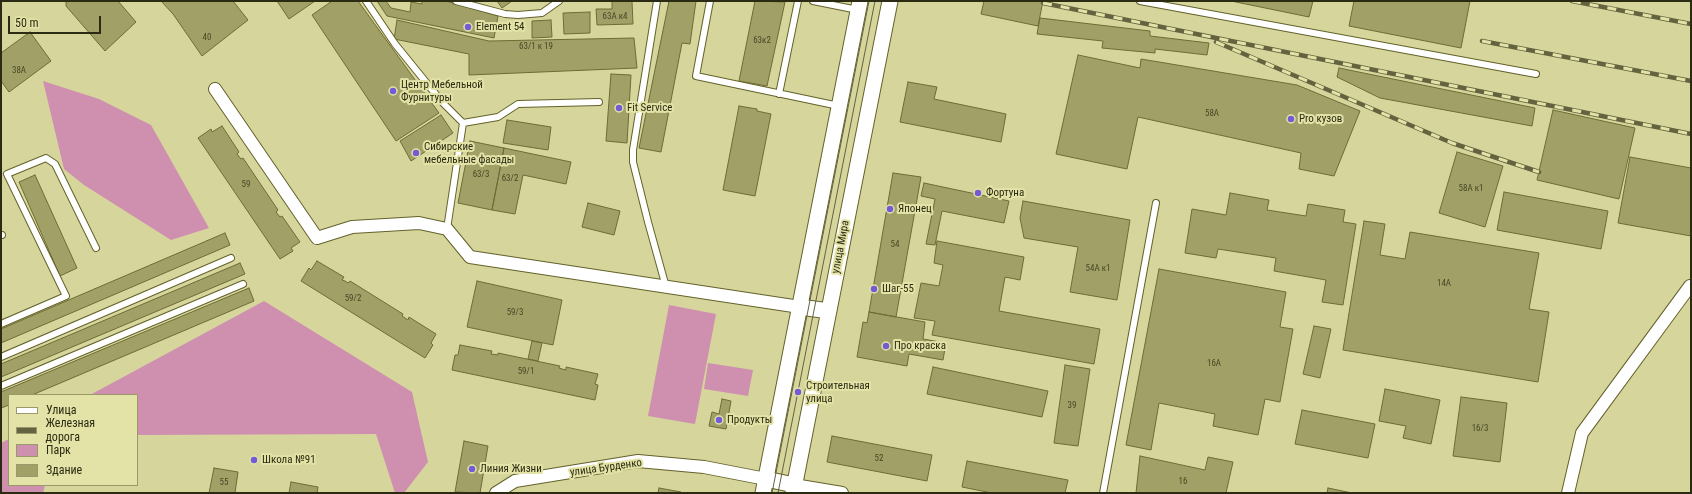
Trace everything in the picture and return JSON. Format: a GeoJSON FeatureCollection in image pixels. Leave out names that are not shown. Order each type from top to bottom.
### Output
{"type":"FeatureCollection","features":[{"type":"Feature","properties":{"kind":"street","name":"улица Мира"},"geometry":{"type":"LineString","coordinates":[[794,489],[890,1]]}},
{"type":"Feature","properties":{"kind":"street"},"geometry":{"type":"LineString","coordinates":[[842,493],[764,486],[859,5]]}},
{"type":"Feature","properties":{"kind":"street"},"geometry":{"type":"LineString","coordinates":[[214,89],[317,238],[352,227],[419,223],[447,229],[470,257],[828,311]]}},
{"type":"Feature","properties":{"kind":"street"},"geometry":{"type":"LineString","coordinates":[[1568,493],[1582,433],[1690,286]]}},
{"type":"Feature","properties":{"kind":"street","name":"улица Бурденко"},"geometry":{"type":"LineString","coordinates":[[496,493],[515,481],[638,461],[704,467],[764,486]]}},
{"type":"Feature","properties":{"kind":"lane"},"geometry":{"type":"LineString","coordinates":[[366,1],[395,44],[442,102],[463,123]]}},
{"type":"Feature","properties":{"kind":"lane"},"geometry":{"type":"LineString","coordinates":[[456,1],[505,14],[518,15],[542,13],[559,1]]}},
{"type":"Feature","properties":{"kind":"lane"},"geometry":{"type":"LineString","coordinates":[[657,1],[633,150],[633,162],[666,287]]}},
{"type":"Feature","properties":{"kind":"lane"},"geometry":{"type":"LineString","coordinates":[[710,1],[696,76],[839,106]]}},
{"type":"Feature","properties":{"kind":"lane"},"geometry":{"type":"LineString","coordinates":[[779,94],[798,1]]}},
{"type":"Feature","properties":{"kind":"lane"},"geometry":{"type":"LineString","coordinates":[[813,1],[859,5]]}},
{"type":"Feature","properties":{"kind":"lane"},"geometry":{"type":"LineString","coordinates":[[1140,1],[1536,74]]}},
{"type":"Feature","properties":{"kind":"lane"},"geometry":{"type":"LineString","coordinates":[[463,123],[498,117],[518,104],[599,102]]}},
{"type":"Feature","properties":{"kind":"lane"},"geometry":{"type":"LineString","coordinates":[[447,229],[463,123]]}},
{"type":"Feature","properties":{"kind":"lane"},"geometry":{"type":"LineString","coordinates":[[1,324],[66,296],[7,174],[46,158],[55,164],[96,248]]}},
{"type":"Feature","properties":{"kind":"lane"},"geometry":{"type":"LineString","coordinates":[[1103,493],[1156,203]]}},
{"type":"Feature","properties":{"kind":"lane"},"geometry":{"type":"LineString","coordinates":[[1,357],[231,258]]}},
{"type":"Feature","properties":{"kind":"lane"},"geometry":{"type":"LineString","coordinates":[[1,386],[243,284]]}},
{"type":"Feature","properties":{"kind":"green space"},"geometry":{"type":"Polygon","coordinates":[[[43,81],[99,99],[151,125],[209,228],[171,240],[84,185],[64,169],[43,81]]]}},
{"type":"Feature","properties":{"kind":"green space"},"geometry":{"type":"Polygon","coordinates":[[[264,301],[412,392],[428,462],[404,493],[395,493],[376,434],[138,435],[138,394],[92,394],[264,301]]]}},
{"type":"Feature","properties":{"kind":"green space"},"geometry":{"type":"Polygon","coordinates":[[[669,305],[716,314],[695,424],[648,416],[669,305]]]}},
{"type":"Feature","properties":{"kind":"green space"},"geometry":{"type":"Polygon","coordinates":[[[708,363],[753,370],[748,396],[704,389],[708,363]]]}},
{"type":"Feature","properties":{"kind":"green space"},"geometry":{"type":"Polygon","coordinates":[[[8,440],[8,486],[45,486],[43,493],[1,493],[1,443],[8,440]]]}},
{"type":"Feature","properties":{"kind":"building"},"geometry":{"type":"Polygon","coordinates":[[[66,1],[118,1],[136,22],[105,51],[66,6],[66,1]]]}},
{"type":"Feature","properties":{"kind":"building"},"geometry":{"type":"Polygon","coordinates":[[[161,1],[233,1],[248,20],[202,56],[173,14],[161,1]]]}},
{"type":"Feature","properties":{"kind":"building"},"geometry":{"type":"Polygon","coordinates":[[[277,1],[315,1],[289,19],[277,1]]]}},
{"type":"Feature","properties":{"kind":"building","name":"Центр Мебельной Фурнитуры"},"geometry":{"type":"Polygon","coordinates":[[[332,1],[358,1],[439,113],[396,141],[312,15],[332,1]]]}},
{"type":"Feature","properties":{"kind":"building","name":"Element 54"},"geometry":{"type":"Polygon","coordinates":[[[377,1],[386,1],[391,8],[410,12],[411,2],[422,4],[422,1],[446,1],[498,16],[494,38],[387,16],[377,1]]]}},
{"type":"Feature","properties":{"kind":"building"},"geometry":{"type":"Polygon","coordinates":[[[497,1],[512,1],[502,8],[497,1]]]}},
{"type":"Feature","properties":{"kind":"building"},"geometry":{"type":"Polygon","coordinates":[[[612,1],[632,1],[633,24],[597,25],[596,9],[612,9],[612,1]]]}},
{"type":"Feature","properties":{"kind":"building"},"geometry":{"type":"Polygon","coordinates":[[[669,1],[696,1],[690,44],[682,43],[661,152],[639,148],[669,1]]]}},
{"type":"Feature","properties":{"kind":"building"},"geometry":{"type":"Polygon","coordinates":[[[755,1],[785,2],[767,86],[739,81],[755,1]]]}},
{"type":"Feature","properties":{"kind":"building"},"geometry":{"type":"Polygon","coordinates":[[[984,1],[1043,1],[1038,26],[981,14],[984,1]]]}},
{"type":"Feature","properties":{"kind":"building"},"geometry":{"type":"Polygon","coordinates":[[[1231,1],[1313,1],[1309,17],[1231,1]]]}},
{"type":"Feature","properties":{"kind":"building"},"geometry":{"type":"Polygon","coordinates":[[[1354,1],[1470,1],[1461,48],[1349,26],[1354,1]]]}},
{"type":"Feature","properties":{"kind":"building"},"geometry":{"type":"Polygon","coordinates":[[[590,12],[590,33],[564,34],[563,13],[590,12]]]}},
{"type":"Feature","properties":{"kind":"building"},"geometry":{"type":"Polygon","coordinates":[[[1040,18],[1150,31],[1150,36],[1209,43],[1207,55],[1155,49],[1155,53],[1102,48],[1103,41],[1037,34],[1040,18]]]}},
{"type":"Feature","properties":{"kind":"building"},"geometry":{"type":"Polygon","coordinates":[[[397,20],[489,41],[634,38],[637,68],[469,75],[469,54],[394,39],[397,20]]]}},
{"type":"Feature","properties":{"kind":"building"},"geometry":{"type":"Polygon","coordinates":[[[551,20],[552,37],[532,38],[532,21],[551,20]]]}},
{"type":"Feature","properties":{"kind":"building"},"geometry":{"type":"Polygon","coordinates":[[[30,32],[51,61],[9,92],[1,81],[1,53],[30,32]]]}},
{"type":"Feature","properties":{"kind":"building"},"geometry":{"type":"Polygon","coordinates":[[[1078,55],[1140,68],[1141,59],[1297,85],[1360,111],[1334,176],[1299,169],[1301,153],[1138,117],[1127,169],[1056,154],[1078,55]]]}},
{"type":"Feature","properties":{"kind":"building"},"geometry":{"type":"Polygon","coordinates":[[[1339,68],[1535,108],[1532,126],[1380,98],[1337,77],[1339,68]]]}},
{"type":"Feature","properties":{"kind":"building","name":"Fit Service"},"geometry":{"type":"Polygon","coordinates":[[[611,74],[631,75],[627,143],[606,141],[611,74]]]}},
{"type":"Feature","properties":{"kind":"building"},"geometry":{"type":"Polygon","coordinates":[[[908,82],[937,87],[934,99],[1006,114],[1001,142],[900,122],[908,82]]]}},
{"type":"Feature","properties":{"kind":"building"},"geometry":{"type":"Polygon","coordinates":[[[739,106],[757,109],[757,111],[771,114],[755,196],[723,190],[739,106]]]}},
{"type":"Feature","properties":{"kind":"building"},"geometry":{"type":"Polygon","coordinates":[[[1553,110],[1635,128],[1619,199],[1537,180],[1553,110]]]}},
{"type":"Feature","properties":{"kind":"building"},"geometry":{"type":"Polygon","coordinates":[[[441,115],[453,133],[411,161],[400,141],[441,115]]]}},
{"type":"Feature","properties":{"kind":"building"},"geometry":{"type":"Polygon","coordinates":[[[507,120],[551,127],[548,150],[503,143],[507,120]]]}},
{"type":"Feature","properties":{"kind":"building"},"geometry":{"type":"Polygon","coordinates":[[[222,126],[239,152],[237,154],[241,159],[243,158],[278,210],[276,212],[280,217],[282,216],[300,242],[291,248],[293,251],[280,259],[198,138],[211,129],[212,132],[222,126]]]}},
{"type":"Feature","properties":{"kind":"building"},"geometry":{"type":"Polygon","coordinates":[[[470,141],[504,148],[492,210],[458,203],[470,141]]]}},
{"type":"Feature","properties":{"kind":"building"},"geometry":{"type":"Polygon","coordinates":[[[504,148],[571,162],[566,184],[523,175],[515,214],[492,210],[504,148]]]}},
{"type":"Feature","properties":{"kind":"building"},"geometry":{"type":"Polygon","coordinates":[[[1457,152],[1503,166],[1485,227],[1439,213],[1457,152]]]}},
{"type":"Feature","properties":{"kind":"building"},"geometry":{"type":"Polygon","coordinates":[[[1630,157],[1691,168],[1691,236],[1618,223],[1630,157]]]}},
{"type":"Feature","properties":{"kind":"building"},"geometry":{"type":"Polygon","coordinates":[[[893,173],[921,177],[896,317],[869,312],[893,173]]]}},
{"type":"Feature","properties":{"kind":"building"},"geometry":{"type":"Polygon","coordinates":[[[35,175],[77,268],[60,276],[19,182],[35,175]]]}},
{"type":"Feature","properties":{"kind":"building"},"geometry":{"type":"Polygon","coordinates":[[[924,183],[1009,201],[1004,223],[942,211],[935,245],[926,244],[935,199],[921,196],[924,183]]]}},
{"type":"Feature","properties":{"kind":"building"},"geometry":{"type":"Polygon","coordinates":[[[1504,192],[1608,211],[1601,249],[1497,230],[1504,192]]]}},
{"type":"Feature","properties":{"kind":"building"},"geometry":{"type":"Polygon","coordinates":[[[1230,193],[1269,200],[1267,210],[1306,216],[1308,204],[1345,210],[1343,222],[1356,224],[1343,305],[1322,302],[1326,280],[1274,271],[1276,258],[1218,249],[1216,258],[1185,253],[1192,209],[1226,215],[1230,193]]]}},
{"type":"Feature","properties":{"kind":"building"},"geometry":{"type":"Polygon","coordinates":[[[1023,201],[1130,220],[1117,300],[1070,292],[1078,247],[1024,238],[1020,218],[1023,201]]]}},
{"type":"Feature","properties":{"kind":"building"},"geometry":{"type":"Polygon","coordinates":[[[588,203],[620,211],[614,235],[582,227],[588,203]]]}},
{"type":"Feature","properties":{"kind":"building"},"geometry":{"type":"Polygon","coordinates":[[[1364,221],[1385,224],[1380,255],[1405,259],[1410,232],[1539,253],[1529,309],[1549,312],[1538,382],[1343,350],[1364,221]]]}},
{"type":"Feature","properties":{"kind":"building"},"geometry":{"type":"Polygon","coordinates":[[[225,233],[230,245],[1,343],[1,329],[225,233]]]}},
{"type":"Feature","properties":{"kind":"building"},"geometry":{"type":"Polygon","coordinates":[[[937,241],[1024,257],[1020,280],[1005,277],[999,311],[1100,329],[1094,364],[932,335],[935,321],[914,318],[921,283],[939,286],[943,265],[934,263],[937,241]]]}},
{"type":"Feature","properties":{"kind":"building"},"geometry":{"type":"Polygon","coordinates":[[[317,261],[344,277],[342,280],[348,283],[350,281],[403,314],[402,316],[408,320],[409,317],[436,334],[431,343],[433,345],[425,358],[301,281],[309,268],[311,270],[317,261]]]}},
{"type":"Feature","properties":{"kind":"building"},"geometry":{"type":"Polygon","coordinates":[[[240,263],[245,274],[1,377],[1,364],[240,263]]]}},
{"type":"Feature","properties":{"kind":"building"},"geometry":{"type":"Polygon","coordinates":[[[1159,269],[1286,292],[1280,327],[1293,329],[1280,402],[1265,399],[1258,435],[1213,426],[1215,414],[1159,403],[1151,450],[1126,445],[1159,269]]]}},
{"type":"Feature","properties":{"kind":"building"},"geometry":{"type":"Polygon","coordinates":[[[477,281],[562,300],[553,345],[467,327],[477,281]]]}},
{"type":"Feature","properties":{"kind":"building"},"geometry":{"type":"Polygon","coordinates":[[[249,288],[254,301],[34,394],[8,394],[8,405],[1,408],[1,392],[249,288]]]}},
{"type":"Feature","properties":{"kind":"building"},"geometry":{"type":"Polygon","coordinates":[[[869,312],[925,322],[923,339],[946,343],[943,360],[909,354],[907,366],[857,357],[863,322],[867,323],[869,312]]]}},
{"type":"Feature","properties":{"kind":"building"},"geometry":{"type":"Polygon","coordinates":[[[1314,326],[1331,329],[1320,378],[1303,374],[1314,326]]]}},
{"type":"Feature","properties":{"kind":"building"},"geometry":{"type":"Polygon","coordinates":[[[532,341],[542,343],[538,361],[528,359],[532,341]]]}},
{"type":"Feature","properties":{"kind":"building"},"geometry":{"type":"Polygon","coordinates":[[[460,345],[492,351],[491,354],[498,355],[498,353],[560,366],[559,368],[566,370],[566,367],[598,374],[595,384],[598,385],[595,400],[452,370],[455,355],[458,355],[460,345]]]}},
{"type":"Feature","properties":{"kind":"building"},"geometry":{"type":"Polygon","coordinates":[[[1065,365],[1090,369],[1078,446],[1054,443],[1065,365]]]}},
{"type":"Feature","properties":{"kind":"building"},"geometry":{"type":"Polygon","coordinates":[[[933,367],[1048,391],[1042,417],[927,394],[933,367]]]}},
{"type":"Feature","properties":{"kind":"building"},"geometry":{"type":"Polygon","coordinates":[[[1385,389],[1440,400],[1431,444],[1403,438],[1406,426],[1379,421],[1385,389]]]}},
{"type":"Feature","properties":{"kind":"building"},"geometry":{"type":"Polygon","coordinates":[[[1461,397],[1507,403],[1500,462],[1453,456],[1461,397]]]}},
{"type":"Feature","properties":{"kind":"building","name":"Продукты"},"geometry":{"type":"Polygon","coordinates":[[[722,399],[731,401],[726,429],[709,426],[712,412],[719,414],[722,399]]]}},
{"type":"Feature","properties":{"kind":"building"},"geometry":{"type":"Polygon","coordinates":[[[1302,410],[1375,424],[1368,458],[1295,444],[1302,410]]]}},
{"type":"Feature","properties":{"kind":"building"},"geometry":{"type":"Polygon","coordinates":[[[832,436],[932,455],[927,481],[827,462],[832,436]]]}},
{"type":"Feature","properties":{"kind":"building","name":"Линия Жизни"},"geometry":{"type":"Polygon","coordinates":[[[464,441],[488,446],[480,493],[455,492],[464,441]]]}},
{"type":"Feature","properties":{"kind":"building"},"geometry":{"type":"Polygon","coordinates":[[[1140,456],[1205,470],[1208,457],[1233,462],[1226,493],[1136,493],[1140,456]]]}},
{"type":"Feature","properties":{"kind":"building"},"geometry":{"type":"Polygon","coordinates":[[[967,461],[1068,480],[1065,493],[992,493],[962,487],[967,461]]]}},
{"type":"Feature","properties":{"kind":"building"},"geometry":{"type":"Polygon","coordinates":[[[214,468],[238,472],[235,493],[209,493],[214,468]]]}},
{"type":"Feature","properties":{"kind":"building"},"geometry":{"type":"Polygon","coordinates":[[[291,482],[318,487],[317,493],[289,493],[291,482]]]}},
{"type":"Feature","properties":{"kind":"building"},"geometry":{"type":"Polygon","coordinates":[[[659,488],[681,492],[681,493],[658,493],[659,488]]]}},
{"type":"Feature","properties":{"kind":"building"},"geometry":{"type":"Polygon","coordinates":[[[1328,488],[1352,493],[1327,493],[1328,488]]]}},
{"type":"Feature","properties":{"kind":"tram line"},"geometry":{"type":"LineString","coordinates":[[772,493],[869,1]]}},
{"type":"Feature","properties":{"kind":"tram line"},"geometry":{"type":"LineString","coordinates":[[778,493],[875,1]]}},
{"type":"Feature","properties":{"kind":"railway"},"geometry":{"type":"LineString","coordinates":[[1572,1],[1691,24]]}},
{"type":"Feature","properties":{"kind":"railway"},"geometry":{"type":"LineString","coordinates":[[1043,3],[1691,134]]}},
{"type":"Feature","properties":{"kind":"railway"},"geometry":{"type":"LineString","coordinates":[[1482,41],[1691,81]]}},
{"type":"Feature","properties":{"kind":"railway"},"geometry":{"type":"LineString","coordinates":[[1216,42],[1452,143],[1539,172]]}},
{"type":"Feature","properties":{"kind":"place","name":"Element 54"},"geometry":{"type":"Point","coordinates":[468,27]}},
{"type":"Feature","properties":{"kind":"place","name":"Центр Мебельной Фурнитуры"},"geometry":{"type":"Point","coordinates":[393,91]}},
{"type":"Feature","properties":{"kind":"place","name":"Fit Service"},"geometry":{"type":"Point","coordinates":[619,108]}},
{"type":"Feature","properties":{"kind":"place","name":"Pro кузов"},"geometry":{"type":"Point","coordinates":[1291,119]}},
{"type":"Feature","properties":{"kind":"place","name":"Сибирские мебельные фасады"},"geometry":{"type":"Point","coordinates":[416,153]}},
{"type":"Feature","properties":{"kind":"place","name":"Фортуна"},"geometry":{"type":"Point","coordinates":[978,193]}},
{"type":"Feature","properties":{"kind":"place","name":"Японец"},"geometry":{"type":"Point","coordinates":[890,209]}},
{"type":"Feature","properties":{"kind":"place","name":"Шаг-55"},"geometry":{"type":"Point","coordinates":[874,289]}},
{"type":"Feature","properties":{"kind":"place","name":"Про краска"},"geometry":{"type":"Point","coordinates":[886,346]}},
{"type":"Feature","properties":{"kind":"place","name":"Строительная улица"},"geometry":{"type":"Point","coordinates":[798,392]}},
{"type":"Feature","properties":{"kind":"place","name":"Продукты"},"geometry":{"type":"Point","coordinates":[719,420]}},
{"type":"Feature","properties":{"kind":"place","name":"Школа №91"},"geometry":{"type":"Point","coordinates":[254,460]}},
{"type":"Feature","properties":{"kind":"place","name":"Линия Жизни"},"geometry":{"type":"Point","coordinates":[472,469]}}]}
